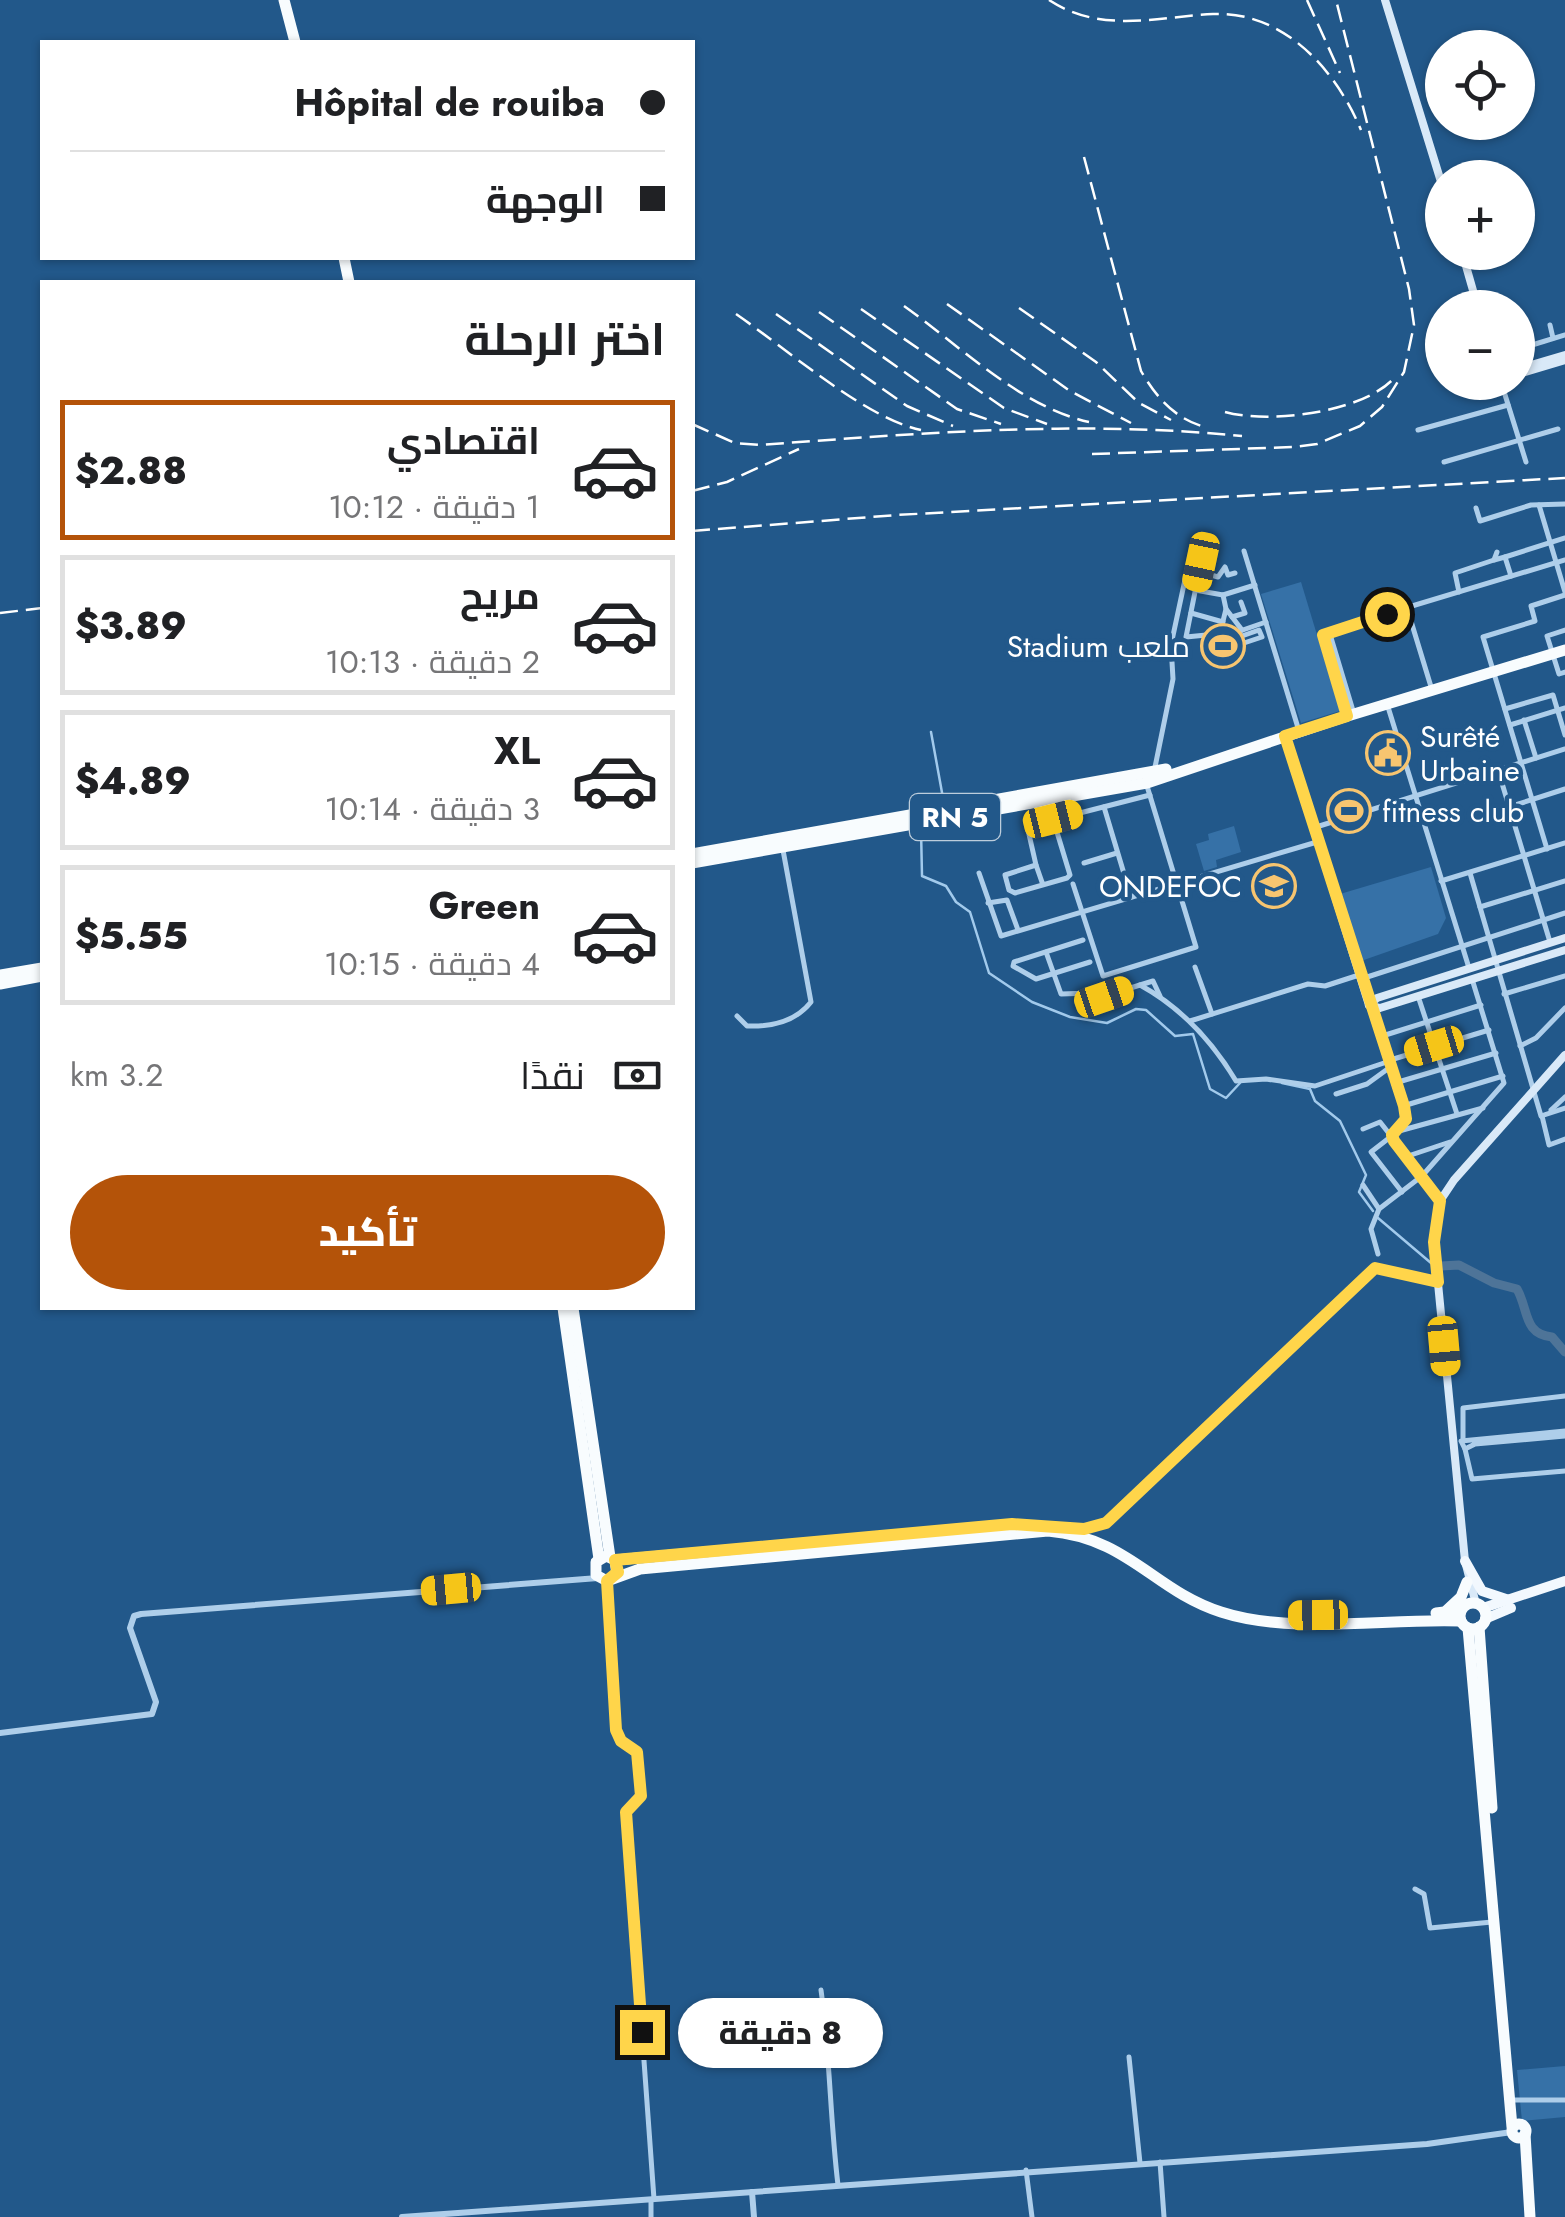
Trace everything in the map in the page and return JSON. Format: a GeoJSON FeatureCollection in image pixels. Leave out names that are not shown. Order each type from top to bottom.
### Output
{"type":"FeatureCollection","features":[{"type":"Feature","properties":{"kind":"highway"},"geometry":{"type":"LineString","coordinates":[[287,0],[297,40]]}},
{"type":"Feature","properties":{"kind":"highway","name":"RN 5"},"geometry":{"type":"LineString","coordinates":[[695,854],[1152,782],[1299,731],[1559,652]]}},
{"type":"Feature","properties":{"kind":"highway","name":"RN 5"},"geometry":{"type":"LineString","coordinates":[[695,863],[1101,787]]}},
{"type":"Feature","properties":{"kind":"highway"},"geometry":{"type":"LineString","coordinates":[[0,975],[40,968]]}},
{"type":"Feature","properties":{"kind":"highway"},"geometry":{"type":"LineString","coordinates":[[0,984],[40,976]]}},
{"type":"Feature","properties":{"kind":"highway"},"geometry":{"type":"LineString","coordinates":[[563,1310],[606,1568]]}},
{"type":"Feature","properties":{"kind":"highway"},"geometry":{"type":"LineString","coordinates":[[573,1310],[606,1568]]}},
{"type":"Feature","properties":{"kind":"highway"},"geometry":{"type":"LineString","coordinates":[[606,1568],[1012,1524],[1084,1529],[1124,1545],[1182,1588],[1223,1607],[1284,1616],[1475,1618]]}},
{"type":"Feature","properties":{"kind":"highway"},"geometry":{"type":"LineString","coordinates":[[606,1568],[1048,1532],[1112,1546],[1174,1590],[1233,1615],[1288,1622],[1437,1616],[1455,1604],[1467,1580]]}},
{"type":"Feature","properties":{"kind":"highway"},"geometry":{"type":"LineString","coordinates":[[1437,1616],[1455,1629],[1472,1654]]}},
{"type":"Feature","properties":{"kind":"highway"},"geometry":{"type":"LineString","coordinates":[[1475,1618],[1472,1654],[1494,1922],[1527,2217]]}},
{"type":"Feature","properties":{"kind":"highway"},"geometry":{"type":"LineString","coordinates":[[1475,1618],[1517,2131]]}},
{"type":"Feature","properties":{"kind":"main road"},"geometry":{"type":"LineString","coordinates":[[1385,0],[1434,160]]}},
{"type":"Feature","properties":{"kind":"main road"},"geometry":{"type":"LineString","coordinates":[[1535,367],[1565,358]]}},
{"type":"Feature","properties":{"kind":"main road"},"geometry":{"type":"LineString","coordinates":[[1285,736],[1369,1005]]}},
{"type":"Feature","properties":{"kind":"main road"},"geometry":{"type":"LineString","coordinates":[[1369,1005],[1377,998],[1565,938]]}},
{"type":"Feature","properties":{"kind":"main road"},"geometry":{"type":"LineString","coordinates":[[1369,1005],[1380,1008],[1565,950]]}},
{"type":"Feature","properties":{"kind":"main road"},"geometry":{"type":"LineString","coordinates":[[1475,1618],[1467,1580],[1434,1242],[1440,1201],[1565,1055]]}},
{"type":"Feature","properties":{"kind":"main road"},"geometry":{"type":"LineString","coordinates":[[1465,1561],[1482,1592],[1514,1600]]}},
{"type":"Feature","properties":{"kind":"main road"},"geometry":{"type":"LineString","coordinates":[[1475,1618],[1514,1600],[1565,1585]]}},
{"type":"Feature","properties":{"kind":"main road"},"geometry":{"type":"LineString","coordinates":[[1475,1618],[1565,1585]]}},
{"type":"Feature","properties":{"kind":"street"},"geometry":{"type":"LineString","coordinates":[[1550,325],[1554,338]]}},
{"type":"Feature","properties":{"kind":"street"},"geometry":{"type":"LineString","coordinates":[[1535,344],[1565,334]]}},
{"type":"Feature","properties":{"kind":"street"},"geometry":{"type":"LineString","coordinates":[[1507,400],[1526,462]]}},
{"type":"Feature","properties":{"kind":"street"},"geometry":{"type":"LineString","coordinates":[[1418,430],[1508,404]]}},
{"type":"Feature","properties":{"kind":"street"},"geometry":{"type":"LineString","coordinates":[[1444,462],[1558,430]]}},
{"type":"Feature","properties":{"kind":"street"},"geometry":{"type":"LineString","coordinates":[[1476,508],[1480,521],[1539,505],[1565,504]]}},
{"type":"Feature","properties":{"kind":"street"},"geometry":{"type":"LineString","coordinates":[[1539,505],[1565,593],[1531,606],[1536,621],[1483,637],[1546,849]]}},
{"type":"Feature","properties":{"kind":"street"},"geometry":{"type":"LineString","coordinates":[[1460,592],[1455,573],[1565,538]]}},
{"type":"Feature","properties":{"kind":"street"},"geometry":{"type":"LineString","coordinates":[[1244,551],[1299,731]]}},
{"type":"Feature","properties":{"kind":"street"},"geometry":{"type":"LineString","coordinates":[[1494,560],[1497,552]]}},
{"type":"Feature","properties":{"kind":"street"},"geometry":{"type":"LineString","coordinates":[[1505,557],[1511,576]]}},
{"type":"Feature","properties":{"kind":"street"},"geometry":{"type":"LineString","coordinates":[[1351,715],[1326,633],[1565,560]]}},
{"type":"Feature","properties":{"kind":"street"},"geometry":{"type":"LineString","coordinates":[[1073,884],[1105,976],[1196,947],[1152,782],[1173,679],[1171,646],[1189,561]]}},
{"type":"Feature","properties":{"kind":"street"},"geometry":{"type":"LineString","coordinates":[[1201,562],[1186,637],[1247,633],[1266,622]]}},
{"type":"Feature","properties":{"kind":"street"},"geometry":{"type":"LineString","coordinates":[[1211,575],[1228,574],[1232,592]]}},
{"type":"Feature","properties":{"kind":"street"},"geometry":{"type":"LineString","coordinates":[[1196,590],[1223,596],[1254,584]]}},
{"type":"Feature","properties":{"kind":"street"},"geometry":{"type":"LineString","coordinates":[[1223,596],[1226,609],[1247,633]]}},
{"type":"Feature","properties":{"kind":"street"},"geometry":{"type":"LineString","coordinates":[[1232,617],[1244,613],[1241,602]]}},
{"type":"Feature","properties":{"kind":"street"},"geometry":{"type":"LineString","coordinates":[[1206,617],[1208,606]]}},
{"type":"Feature","properties":{"kind":"street"},"geometry":{"type":"LineString","coordinates":[[1407,608],[1432,690]]}},
{"type":"Feature","properties":{"kind":"street"},"geometry":{"type":"LineString","coordinates":[[1220,632],[1226,609]]}},
{"type":"Feature","properties":{"kind":"street"},"geometry":{"type":"LineString","coordinates":[[1190,613],[1223,622]]}},
{"type":"Feature","properties":{"kind":"street"},"geometry":{"type":"LineString","coordinates":[[1565,630],[1547,636],[1559,652],[1559,674],[1565,672]]}},
{"type":"Feature","properties":{"kind":"street"},"geometry":{"type":"LineString","coordinates":[[1505,709],[1552,695],[1561,709],[1565,736]]}},
{"type":"Feature","properties":{"kind":"street"},"geometry":{"type":"LineString","coordinates":[[1378,1254],[1371,1229],[1379,1209],[1422,1176],[1504,1083],[1387,704]]}},
{"type":"Feature","properties":{"kind":"street"},"geometry":{"type":"LineString","coordinates":[[1510,724],[1561,709]]}},
{"type":"Feature","properties":{"kind":"street"},"geometry":{"type":"LineString","coordinates":[[1524,720],[1536,758]]}},
{"type":"Feature","properties":{"kind":"street"},"geometry":{"type":"LineString","coordinates":[[1313,828],[1565,749]]}},
{"type":"Feature","properties":{"kind":"street"},"geometry":{"type":"LineString","coordinates":[[1498,770],[1550,942]]}},
{"type":"Feature","properties":{"kind":"street"},"geometry":{"type":"LineString","coordinates":[[1043,885],[1028,830],[1104,806],[1152,782]]}},
{"type":"Feature","properties":{"kind":"street"},"geometry":{"type":"LineString","coordinates":[[1509,807],[1565,789]]}},
{"type":"Feature","properties":{"kind":"street"},"geometry":{"type":"LineString","coordinates":[[1104,806],[1131,898]]}},
{"type":"Feature","properties":{"kind":"street"},"geometry":{"type":"LineString","coordinates":[[1036,865],[1005,878],[1011,892],[1070,875],[1053,819]]}},
{"type":"Feature","properties":{"kind":"street"},"geometry":{"type":"LineString","coordinates":[[979,873],[998,934],[1317,842]]}},
{"type":"Feature","properties":{"kind":"street"},"geometry":{"type":"LineString","coordinates":[[1441,881],[1565,843]]}},
{"type":"Feature","properties":{"kind":"street"},"geometry":{"type":"LineString","coordinates":[[737,1016],[748,1026],[761,1026],[796,1017],[811,1002],[782,847]]}},
{"type":"Feature","properties":{"kind":"street"},"geometry":{"type":"LineString","coordinates":[[1084,863],[1117,853]]}},
{"type":"Feature","properties":{"kind":"street"},"geometry":{"type":"LineString","coordinates":[[1470,872],[1549,1145],[1565,1139]]}},
{"type":"Feature","properties":{"kind":"street"},"geometry":{"type":"LineString","coordinates":[[1480,907],[1565,881]]}},
{"type":"Feature","properties":{"kind":"street"},"geometry":{"type":"LineString","coordinates":[[988,903],[1008,900],[1018,931]]}},
{"type":"Feature","properties":{"kind":"street"},"geometry":{"type":"LineString","coordinates":[[1190,1021],[1308,984],[1325,986],[1360,977],[1565,914]]}},
{"type":"Feature","properties":{"kind":"street"},"geometry":{"type":"LineString","coordinates":[[1083,940],[1014,962],[1012,966],[1032,979],[1090,962]]}},
{"type":"Feature","properties":{"kind":"street"},"geometry":{"type":"LineString","coordinates":[[1046,952],[1061,994],[1092,993],[1102,998],[1153,981],[1160,996],[1190,1021],[1220,1055],[1236,1082],[1266,1079],[1315,1086],[1489,1030]]}},
{"type":"Feature","properties":{"kind":"street"},"geometry":{"type":"LineString","coordinates":[[1195,966],[1212,1014]]}},
{"type":"Feature","properties":{"kind":"street"},"geometry":{"type":"LineString","coordinates":[[1504,994],[1565,976]]}},
{"type":"Feature","properties":{"kind":"street"},"geometry":{"type":"LineString","coordinates":[[1418,996],[1457,1114]]}},
{"type":"Feature","properties":{"kind":"street"},"geometry":{"type":"LineString","coordinates":[[1369,1005],[1406,1119],[1370,1152],[1402,1192]]}},
{"type":"Feature","properties":{"kind":"street"},"geometry":{"type":"LineString","coordinates":[[1379,1037],[1482,1005]]}},
{"type":"Feature","properties":{"kind":"street"},"geometry":{"type":"LineString","coordinates":[[1520,1046],[1536,1038],[1565,1008]]}},
{"type":"Feature","properties":{"kind":"street"},"geometry":{"type":"LineString","coordinates":[[1395,1084],[1496,1053]]}},
{"type":"Feature","properties":{"kind":"street"},"geometry":{"type":"LineString","coordinates":[[1336,1094],[1367,1084],[1388,1064]]}},
{"type":"Feature","properties":{"kind":"street"},"geometry":{"type":"LineString","coordinates":[[1404,1106],[1502,1076]]}},
{"type":"Feature","properties":{"kind":"street"},"geometry":{"type":"LineString","coordinates":[[1541,1116],[1565,1097]]}},
{"type":"Feature","properties":{"kind":"street"},"geometry":{"type":"LineString","coordinates":[[1394,1134],[1483,1108]]}},
{"type":"Feature","properties":{"kind":"street"},"geometry":{"type":"LineString","coordinates":[[1541,1116],[1565,1108]]}},
{"type":"Feature","properties":{"kind":"street"},"geometry":{"type":"LineString","coordinates":[[1363,1128],[1380,1122],[1394,1134],[1405,1156],[1440,1201]]}},
{"type":"Feature","properties":{"kind":"street"},"geometry":{"type":"LineString","coordinates":[[1405,1156],[1452,1142]]}},
{"type":"Feature","properties":{"kind":"street"},"geometry":{"type":"LineString","coordinates":[[1362,1185],[1379,1209]]}},
{"type":"Feature","properties":{"kind":"street"},"geometry":{"type":"LineString","coordinates":[[1084,1529],[1111,1518],[1375,1268],[1438,1282]]}},
{"type":"Feature","properties":{"kind":"street"},"geometry":{"type":"LineString","coordinates":[[1565,1396],[1461,1408],[1472,1478],[1565,1471]]}},
{"type":"Feature","properties":{"kind":"street"},"geometry":{"type":"LineString","coordinates":[[1463,1438],[1565,1434]]}},
{"type":"Feature","properties":{"kind":"street"},"geometry":{"type":"LineString","coordinates":[[1465,1449],[1475,1444],[1565,1434]]}},
{"type":"Feature","properties":{"kind":"street"},"geometry":{"type":"LineString","coordinates":[[0,1733],[152,1714],[156,1702],[130,1628],[134,1616],[570,1578],[606,1568]]}},
{"type":"Feature","properties":{"kind":"street"},"geometry":{"type":"LineString","coordinates":[[570,1578],[606,1568]]}},
{"type":"Feature","properties":{"kind":"street"},"geometry":{"type":"LineString","coordinates":[[606,1568],[616,1733],[635,1750],[639,1762],[641,1796],[626,1812],[652,2217]]}},
{"type":"Feature","properties":{"kind":"street"},"geometry":{"type":"LineString","coordinates":[[1415,1890],[1424,1894],[1430,1928],[1494,1922]]}},
{"type":"Feature","properties":{"kind":"street"},"geometry":{"type":"LineString","coordinates":[[821,1990],[830,2049],[828,2098],[838,2185]]}},
{"type":"Feature","properties":{"kind":"street"},"geometry":{"type":"LineString","coordinates":[[1129,2057],[1140,2163]]}},
{"type":"Feature","properties":{"kind":"street"},"geometry":{"type":"LineString","coordinates":[[1514,2100],[1565,2100]]}},
{"type":"Feature","properties":{"kind":"street"},"geometry":{"type":"LineString","coordinates":[[402,2217],[1427,2144],[1517,2131]]}},
{"type":"Feature","properties":{"kind":"street"},"geometry":{"type":"LineString","coordinates":[[1160,2162],[1164,2217]]}},
{"type":"Feature","properties":{"kind":"street"},"geometry":{"type":"LineString","coordinates":[[1026,2170],[1032,2217]]}},
{"type":"Feature","properties":{"kind":"street"},"geometry":{"type":"LineString","coordinates":[[752,2192],[754,2217]]}},
{"type":"Feature","properties":{"kind":"shaded area"},"geometry":{"type":"Polygon","coordinates":[[[1301,582],[1340,711],[1301,723],[1261,594],[1301,582]]]}},
{"type":"Feature","properties":{"kind":"shaded area"},"geometry":{"type":"Polygon","coordinates":[[[1234,826],[1241,852],[1216,860],[1217,867],[1204,871],[1196,844],[1209,840],[1208,834],[1234,826]]]}},
{"type":"Feature","properties":{"kind":"shaded area"},"geometry":{"type":"Polygon","coordinates":[[[1431,867],[1446,918],[1438,934],[1361,961],[1340,894],[1431,867]]]}},
{"type":"Feature","properties":{"kind":"shaded area"},"geometry":{"type":"Polygon","coordinates":[[[1565,2066],[1565,2117],[1522,2121],[1517,2070],[1565,2066]]]}},
{"type":"Feature","properties":{"kind":"waterway"},"geometry":{"type":"LineString","coordinates":[[931,732],[943,798]]}},
{"type":"Feature","properties":{"kind":"waterway"},"geometry":{"type":"LineString","coordinates":[[936,826],[921,829],[922,876],[946,886],[956,902],[970,912],[989,973],[1032,1002],[1070,1017],[1107,1023],[1136,1009],[1146,1010],[1175,1036],[1193,1034],[1210,1089],[1226,1098],[1240,1083]]}},
{"type":"Feature","properties":{"kind":"waterway"},"geometry":{"type":"LineString","coordinates":[[1282,1083],[1310,1089],[1315,1101],[1340,1121],[1366,1175],[1359,1192],[1373,1211]]}},
{"type":"Feature","properties":{"kind":"waterway"},"geometry":{"type":"LineString","coordinates":[[1378,1218],[1431,1263]]}},
{"type":"Feature","properties":{"kind":"waterway"},"geometry":{"type":"LineString","coordinates":[[1441,1266],[1459,1265],[1494,1283],[1517,1289],[1531,1326],[1552,1337],[1565,1352]]}},
{"type":"Feature","properties":{"kind":"railway"},"geometry":{"type":"LineString","coordinates":[[1049,0],[1089,17],[1109,20],[1213,14],[1263,22],[1304,48],[1322,66],[1361,130]]}},
{"type":"Feature","properties":{"kind":"railway"},"geometry":{"type":"LineString","coordinates":[[1307,0],[1340,73]]}},
{"type":"Feature","properties":{"kind":"railway"},"geometry":{"type":"LineString","coordinates":[[1092,454],[1317,444],[1360,426],[1382,407],[1404,372],[1414,325],[1409,289],[1336,0]]}},
{"type":"Feature","properties":{"kind":"railway"},"geometry":{"type":"LineString","coordinates":[[1084,157],[1141,371],[1167,406],[1184,419],[1205,427]]}},
{"type":"Feature","properties":{"kind":"railway"},"geometry":{"type":"LineString","coordinates":[[947,304],[1070,391],[1131,423]]}},
{"type":"Feature","properties":{"kind":"railway"},"geometry":{"type":"LineString","coordinates":[[904,306],[1015,389],[1039,403],[1089,422]]}},
{"type":"Feature","properties":{"kind":"railway"},"geometry":{"type":"LineString","coordinates":[[1019,308],[1096,362],[1139,403],[1171,420]]}},
{"type":"Feature","properties":{"kind":"railway"},"geometry":{"type":"LineString","coordinates":[[861,309],[1004,408],[1047,424]]}},
{"type":"Feature","properties":{"kind":"railway"},"geometry":{"type":"LineString","coordinates":[[819,312],[957,409],[1001,424]]}},
{"type":"Feature","properties":{"kind":"railway"},"geometry":{"type":"LineString","coordinates":[[736,314],[851,397],[899,423],[921,430]]}},
{"type":"Feature","properties":{"kind":"railway"},"geometry":{"type":"LineString","coordinates":[[776,314],[907,406],[953,426]]}},
{"type":"Feature","properties":{"kind":"railway"},"geometry":{"type":"LineString","coordinates":[[1225,412],[1290,416],[1339,407],[1381,389],[1395,377]]}},
{"type":"Feature","properties":{"kind":"railway"},"geometry":{"type":"LineString","coordinates":[[695,425],[735,443],[760,445],[1061,429],[1242,436]]}},
{"type":"Feature","properties":{"kind":"railway"},"geometry":{"type":"LineString","coordinates":[[695,490],[727,482],[799,449]]}},
{"type":"Feature","properties":{"kind":"railway"},"geometry":{"type":"LineString","coordinates":[[695,531],[897,515],[1565,478]]}},
{"type":"Feature","properties":{"kind":"railway"},"geometry":{"type":"LineString","coordinates":[[0,613],[40,608]]}},
{"type":"Feature","properties":{"kind":"place","name":"Stadium ملعب"},"geometry":{"type":"Point","coordinates":[1223,646]}},
{"type":"Feature","properties":{"kind":"place","name":"Surêté Urbaine"},"geometry":{"type":"Point","coordinates":[1388,753]}},
{"type":"Feature","properties":{"kind":"place","name":"fitness club"},"geometry":{"type":"Point","coordinates":[1349,811]}},
{"type":"Feature","properties":{"kind":"place","name":"ONDEFOC"},"geometry":{"type":"Point","coordinates":[1274,886]}},
{"type":"Feature","properties":{"kind":"route"},"geometry":{"type":"LineString","coordinates":[[642,2032],[626,1812],[641,1796],[637,1752],[621,1741],[616,1730],[607,1581],[618,1572],[615,1560],[1012,1524],[1084,1529],[1106,1523],[1375,1268],[1438,1282],[1434,1242],[1440,1201],[1392,1135],[1406,1119],[1404,1106],[1358,975],[1285,736],[1347,716],[1323,635],[1387,614]]}}]}
